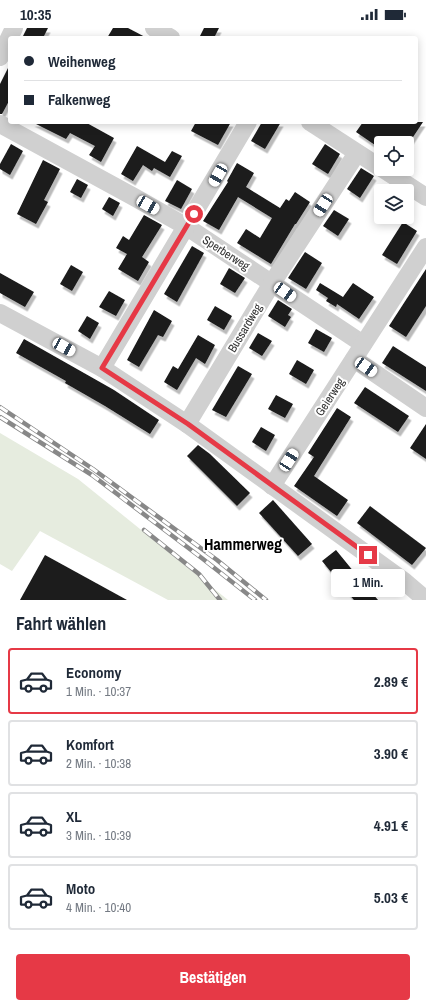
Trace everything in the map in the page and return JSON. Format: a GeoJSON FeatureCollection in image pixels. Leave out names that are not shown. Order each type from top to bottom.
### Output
{"type":"FeatureCollection","features":[{"type":"Feature","properties":{"kind":"street"},"geometry":{"type":"LineString","coordinates":[[154,28],[168,36]]}},
{"type":"Feature","properties":{"kind":"street"},"geometry":{"type":"LineString","coordinates":[[0,57],[8,40]]}},
{"type":"Feature","properties":{"kind":"street","name":"Sperberweg"},"geometry":{"type":"LineString","coordinates":[[0,124],[134,197],[187,228],[272,283],[359,352],[426,408]]}},
{"type":"Feature","properties":{"kind":"street"},"geometry":{"type":"LineString","coordinates":[[102,368],[187,228],[247,124]]}},
{"type":"Feature","properties":{"kind":"street"},"geometry":{"type":"LineString","coordinates":[[313,124],[374,163]]}},
{"type":"Feature","properties":{"kind":"street","name":"Bussardweg"},"geometry":{"type":"LineString","coordinates":[[188,424],[272,283],[357,152]]}},
{"type":"Feature","properties":{"kind":"street"},"geometry":{"type":"LineString","coordinates":[[394,176],[426,197]]}},
{"type":"Feature","properties":{"kind":"street","name":"Geierweg"},"geometry":{"type":"LineString","coordinates":[[272,486],[426,247]]}},
{"type":"Feature","properties":{"kind":"street"},"geometry":{"type":"LineString","coordinates":[[0,313],[102,368],[188,424],[404,581],[426,600]]}},
{"type":"Feature","properties":{"kind":"shaded area"},"geometry":{"type":"Polygon","coordinates":[[[0,433],[78,479],[228,600],[168,600],[40,531],[12,571],[0,564],[0,433]]]}},
{"type":"Feature","properties":{"kind":"building"},"geometry":{"type":"Polygon","coordinates":[[[27,28],[48,28],[44,36],[23,36],[27,28]]]}},
{"type":"Feature","properties":{"kind":"building"},"geometry":{"type":"Polygon","coordinates":[[[113,28],[128,28],[143,36],[108,36],[113,28]]]}},
{"type":"Feature","properties":{"kind":"building"},"geometry":{"type":"Polygon","coordinates":[[[204,28],[219,28],[215,36],[200,36],[204,28]]]}},
{"type":"Feature","properties":{"kind":"building"},"geometry":{"type":"Polygon","coordinates":[[[8,68],[8,103],[2,114],[0,114],[0,84],[8,68]]]}},
{"type":"Feature","properties":{"kind":"building"},"geometry":{"type":"Polygon","coordinates":[[[418,122],[423,122],[414,136],[374,136],[374,144],[356,132],[362,124],[418,124],[418,122]]]}},
{"type":"Feature","properties":{"kind":"building"},"geometry":{"type":"Polygon","coordinates":[[[36,124],[89,124],[114,138],[101,162],[89,155],[95,146],[70,133],[66,139],[36,124]]]}},
{"type":"Feature","properties":{"kind":"building"},"geometry":{"type":"Polygon","coordinates":[[[195,124],[230,124],[218,145],[191,131],[195,124]]]}},
{"type":"Feature","properties":{"kind":"building"},"geometry":{"type":"Polygon","coordinates":[[[261,124],[280,124],[265,149],[251,141],[261,124]]]}},
{"type":"Feature","properties":{"kind":"building"},"geometry":{"type":"Polygon","coordinates":[[[11,144],[23,151],[10,175],[0,169],[0,164],[11,144]]]}},
{"type":"Feature","properties":{"kind":"building"},"geometry":{"type":"Polygon","coordinates":[[[325,144],[340,154],[328,174],[312,164],[325,144]]]}},
{"type":"Feature","properties":{"kind":"building"},"geometry":{"type":"Polygon","coordinates":[[[137,146],[165,162],[172,151],[182,156],[170,177],[154,168],[152,171],[143,165],[133,181],[121,174],[137,146]]]}},
{"type":"Feature","properties":{"kind":"building"},"geometry":{"type":"Polygon","coordinates":[[[43,160],[60,169],[44,200],[48,202],[36,224],[17,214],[43,160]]]}},
{"type":"Feature","properties":{"kind":"building"},"geometry":{"type":"Polygon","coordinates":[[[237,163],[254,173],[246,187],[280,208],[286,199],[289,201],[295,192],[310,202],[271,264],[237,243],[246,229],[260,238],[272,218],[238,197],[219,230],[203,221],[228,182],[227,181],[237,163]]]}},
{"type":"Feature","properties":{"kind":"building"},"geometry":{"type":"Polygon","coordinates":[[[361,168],[374,176],[360,198],[347,189],[361,168]]]}},
{"type":"Feature","properties":{"kind":"building"},"geometry":{"type":"Polygon","coordinates":[[[77,179],[88,185],[81,198],[70,192],[77,179]]]}},
{"type":"Feature","properties":{"kind":"building"},"geometry":{"type":"Polygon","coordinates":[[[177,180],[192,189],[181,209],[165,201],[177,180]]]}},
{"type":"Feature","properties":{"kind":"building"},"geometry":{"type":"Polygon","coordinates":[[[109,197],[120,203],[113,216],[102,209],[109,197]]]}},
{"type":"Feature","properties":{"kind":"building"},"geometry":{"type":"Polygon","coordinates":[[[334,210],[349,219],[338,236],[323,226],[334,210]]]}},
{"type":"Feature","properties":{"kind":"building"},"geometry":{"type":"Polygon","coordinates":[[[144,215],[162,225],[142,257],[149,262],[138,281],[118,269],[127,254],[116,248],[123,236],[129,240],[144,215]]]}},
{"type":"Feature","properties":{"kind":"building"},"geometry":{"type":"Polygon","coordinates":[[[402,224],[406,224],[417,231],[397,264],[382,255],[402,224]]]}},
{"type":"Feature","properties":{"kind":"building"},"geometry":{"type":"Polygon","coordinates":[[[192,246],[204,253],[177,302],[164,294],[192,246]]]}},
{"type":"Feature","properties":{"kind":"building"},"geometry":{"type":"Polygon","coordinates":[[[305,252],[322,263],[306,289],[288,278],[305,252]]]}},
{"type":"Feature","properties":{"kind":"building"},"geometry":{"type":"Polygon","coordinates":[[[71,265],[83,272],[72,291],[60,284],[71,265]]]}},
{"type":"Feature","properties":{"kind":"building"},"geometry":{"type":"Polygon","coordinates":[[[229,268],[245,278],[235,293],[220,284],[229,268]]]}},
{"type":"Feature","properties":{"kind":"building"},"geometry":{"type":"Polygon","coordinates":[[[426,269],[426,306],[406,337],[389,326],[426,269]]]}},
{"type":"Feature","properties":{"kind":"building"},"geometry":{"type":"Polygon","coordinates":[[[0,273],[34,292],[25,307],[0,293],[0,273]]]}},
{"type":"Feature","properties":{"kind":"building"},"geometry":{"type":"Polygon","coordinates":[[[320,283],[343,297],[353,283],[374,297],[359,319],[337,304],[336,307],[326,301],[328,298],[316,290],[320,283]]]}},
{"type":"Feature","properties":{"kind":"building"},"geometry":{"type":"Polygon","coordinates":[[[109,291],[125,300],[116,316],[99,307],[109,291]]]}},
{"type":"Feature","properties":{"kind":"building"},"geometry":{"type":"Polygon","coordinates":[[[278,300],[292,309],[288,315],[291,317],[285,327],[268,316],[278,300]]]}},
{"type":"Feature","properties":{"kind":"building"},"geometry":{"type":"Polygon","coordinates":[[[215,306],[232,316],[224,330],[207,320],[215,306]]]}},
{"type":"Feature","properties":{"kind":"building"},"geometry":{"type":"Polygon","coordinates":[[[154,310],[172,321],[163,337],[158,335],[139,367],[127,360],[154,310]]]}},
{"type":"Feature","properties":{"kind":"building"},"geometry":{"type":"Polygon","coordinates":[[[87,316],[99,323],[90,339],[78,331],[87,316]]]}},
{"type":"Feature","properties":{"kind":"building"},"geometry":{"type":"Polygon","coordinates":[[[316,329],[332,338],[324,352],[308,343],[316,329]]]}},
{"type":"Feature","properties":{"kind":"building"},"geometry":{"type":"Polygon","coordinates":[[[258,333],[272,341],[262,356],[249,348],[258,333]]]}},
{"type":"Feature","properties":{"kind":"building"},"geometry":{"type":"Polygon","coordinates":[[[198,335],[215,345],[205,364],[196,358],[177,390],[164,382],[173,366],[178,369],[198,335]]]}},
{"type":"Feature","properties":{"kind":"building"},"geometry":{"type":"Polygon","coordinates":[[[24,339],[114,390],[159,420],[150,434],[65,383],[66,381],[16,353],[24,339]]]}},
{"type":"Feature","properties":{"kind":"building"},"geometry":{"type":"Polygon","coordinates":[[[393,346],[426,367],[426,391],[382,363],[393,346]]]}},
{"type":"Feature","properties":{"kind":"building"},"geometry":{"type":"Polygon","coordinates":[[[297,360],[314,370],[306,384],[289,374],[297,360]]]}},
{"type":"Feature","properties":{"kind":"building"},"geometry":{"type":"Polygon","coordinates":[[[238,366],[252,374],[226,417],[212,410],[238,366]]]}},
{"type":"Feature","properties":{"kind":"building"},"geometry":{"type":"Polygon","coordinates":[[[365,387],[409,416],[398,432],[354,403],[365,387]]]}},
{"type":"Feature","properties":{"kind":"building"},"geometry":{"type":"Polygon","coordinates":[[[276,395],[293,404],[285,418],[268,409],[276,395]]]}},
{"type":"Feature","properties":{"kind":"building"},"geometry":{"type":"Polygon","coordinates":[[[337,408],[351,417],[314,476],[348,500],[337,516],[294,486],[314,457],[308,453],[337,408]]]}},
{"type":"Feature","properties":{"kind":"building"},"geometry":{"type":"Polygon","coordinates":[[[426,424],[426,459],[410,448],[426,424]]]}},
{"type":"Feature","properties":{"kind":"building"},"geometry":{"type":"Polygon","coordinates":[[[261,427],[275,435],[266,451],[252,442],[261,427]]]}},
{"type":"Feature","properties":{"kind":"building"},"geometry":{"type":"Polygon","coordinates":[[[198,445],[210,454],[250,493],[237,506],[187,456],[198,445]]]}},
{"type":"Feature","properties":{"kind":"building"},"geometry":{"type":"Polygon","coordinates":[[[273,500],[312,544],[298,556],[259,513],[273,500]]]}},
{"type":"Feature","properties":{"kind":"building"},"geometry":{"type":"Polygon","coordinates":[[[370,506],[426,548],[412,565],[357,523],[370,506]]]}},
{"type":"Feature","properties":{"kind":"building"},"geometry":{"type":"Polygon","coordinates":[[[336,550],[378,600],[354,600],[322,561],[336,550]]]}},
{"type":"Feature","properties":{"kind":"building"},"geometry":{"type":"Polygon","coordinates":[[[45,555],[127,600],[20,600],[45,555]]]}},
{"type":"Feature","properties":{"kind":"railway"},"geometry":{"type":"LineString","coordinates":[[0,407],[93,469],[217,560],[266,600]]}},
{"type":"Feature","properties":{"kind":"railway"},"geometry":{"type":"LineString","coordinates":[[0,417],[92,475],[255,600]]}},
{"type":"Feature","properties":{"kind":"railway"},"geometry":{"type":"LineString","coordinates":[[144,530],[199,574],[220,600]]}},
{"type":"Feature","properties":{"kind":"district","name":"Hammerweg"},"geometry":{"type":"Point","coordinates":[243,544]}},
{"type":"Feature","properties":{"kind":"route"},"geometry":{"type":"LineString","coordinates":[[194,214],[102,368],[188,424],[368,555]]}}]}
